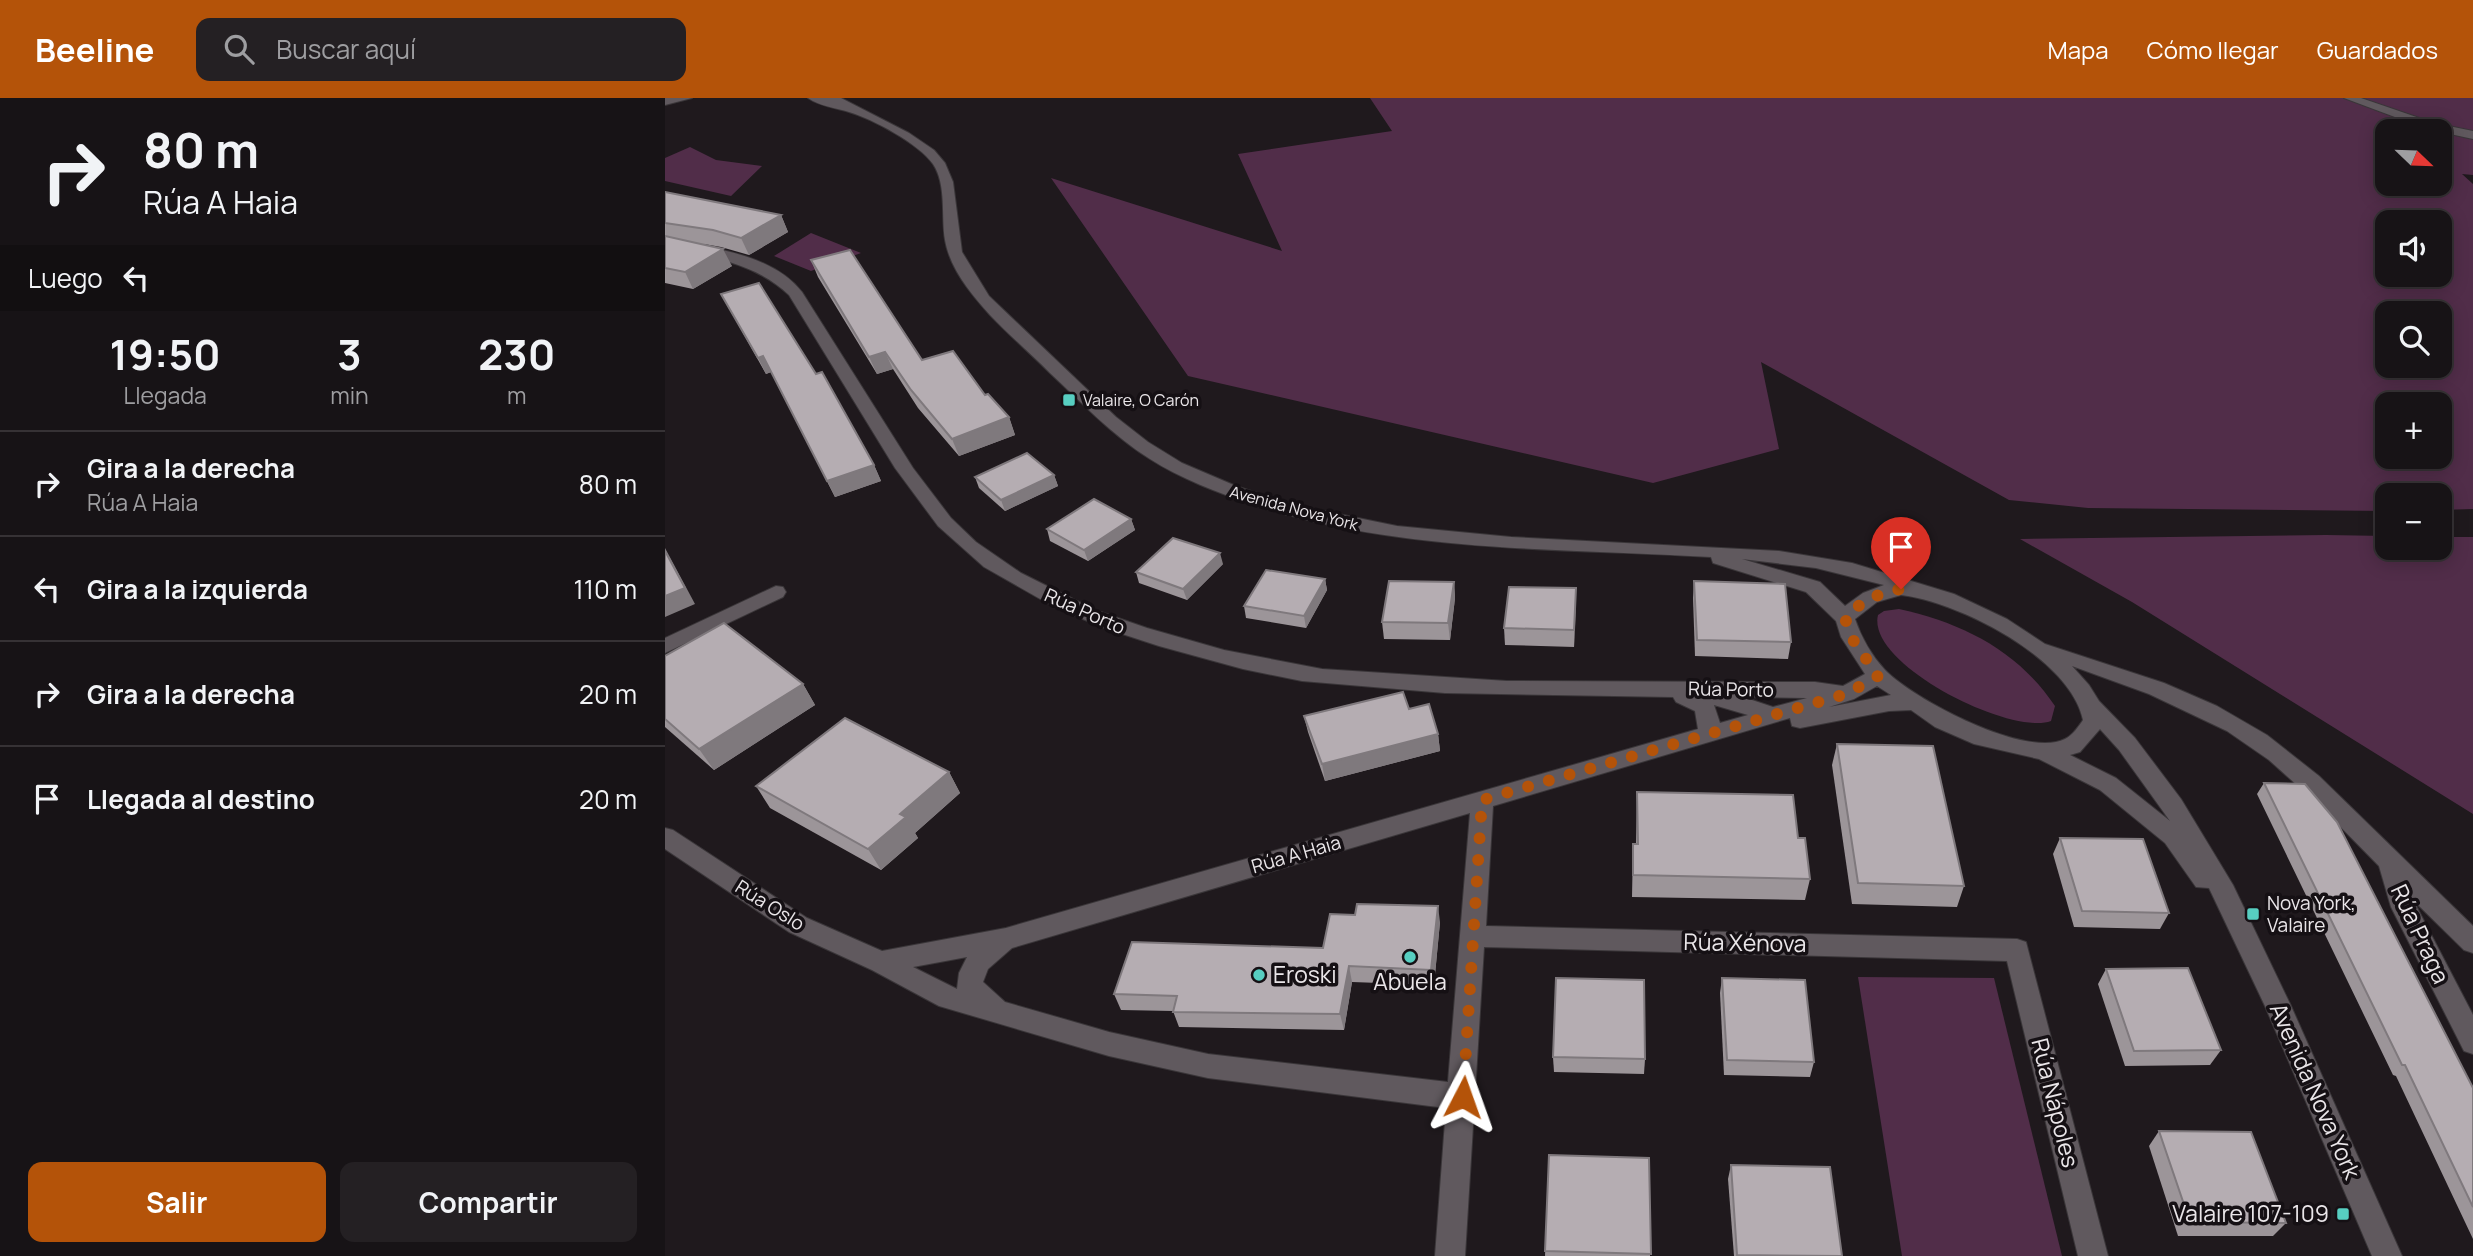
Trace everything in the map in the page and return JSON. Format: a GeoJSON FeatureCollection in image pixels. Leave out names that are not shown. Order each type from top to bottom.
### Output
{"type":"FeatureCollection","features":[{"type":"Feature","properties":{"kind":"street"},"geometry":{"type":"LineString","coordinates":[[665,101],[686,98]]}},
{"type":"Feature","properties":{"kind":"street"},"geometry":{"type":"LineString","coordinates":[[2350,98],[2431,126],[2473,135]]}},
{"type":"Feature","properties":{"kind":"street","name":"Avenida Nova York"},"geometry":{"type":"LineString","coordinates":[[829,99],[854,104],[932,156],[941,166],[951,239],[966,276],[1005,321],[1107,418],[1136,442],[1173,466],[1241,495],[1340,523],[1405,534],[1515,543],[1749,551],[1803,558],[1881,575],[1927,593]]}},
{"type":"Feature","properties":{"kind":"street","name":"Rúa Porto"},"geometry":{"type":"LineString","coordinates":[[665,243],[737,259],[763,269],[787,283],[929,505],[968,545],[1002,570],[1080,612],[1123,629],[1218,657],[1321,676],[1481,686],[1815,690],[1846,694]]}},
{"type":"Feature","properties":{"kind":"street","name":"Avenida Nova York"},"geometry":{"type":"LineString","coordinates":[[1666,549],[1735,562],[1813,587],[1845,618],[1851,637],[1878,676],[1912,702],[1944,721],[1982,738],[2045,752],[2108,784],[2173,836],[2239,928]]}},
{"type":"Feature","properties":{"kind":"street"},"geometry":{"type":"LineString","coordinates":[[1845,618],[1860,603],[1875,594],[1901,589],[1927,593],[1973,608],[2033,645],[2137,681],[2196,707],[2258,740],[2327,795],[2389,861],[2473,942]]}},
{"type":"Feature","properties":{"kind":"street"},"geometry":{"type":"LineString","coordinates":[[665,646],[776,592]]}},
{"type":"Feature","properties":{"kind":"street","name":"Avenida Nova York"},"geometry":{"type":"LineString","coordinates":[[2033,645],[2064,670],[2127,744],[2173,805],[2224,891],[2239,928],[2278,1006],[2387,1256]]}},
{"type":"Feature","properties":{"kind":"street","name":"Rúa A Haia"},"geometry":{"type":"LineString","coordinates":[[881,962],[1006,939],[1846,694],[1878,676]]}},
{"type":"Feature","properties":{"kind":"street"},"geometry":{"type":"LineString","coordinates":[[2045,752],[2072,746],[2086,733],[2095,720],[2087,698],[2105,680],[2137,681]]}},
{"type":"Feature","properties":{"kind":"street","name":"Rúa Porto"},"geometry":{"type":"LineString","coordinates":[[1658,689],[1728,700],[1771,716]]}},
{"type":"Feature","properties":{"kind":"street","name":"Rúa Porto"},"geometry":{"type":"LineString","coordinates":[[1658,689],[1702,703],[1710,716],[1708,734]]}},
{"type":"Feature","properties":{"kind":"street","name":"Rúa A Haia"},"geometry":{"type":"LineString","coordinates":[[1708,734],[1889,703],[1912,702]]}},
{"type":"Feature","properties":{"kind":"street","name":"Rúa A Haia"},"geometry":{"type":"LineString","coordinates":[[1771,716],[1799,720]]}},
{"type":"Feature","properties":{"kind":"street"},"geometry":{"type":"LineString","coordinates":[[1450,1256],[1482,800]]}},
{"type":"Feature","properties":{"kind":"street","name":"Rúa Oslo"},"geometry":{"type":"LineString","coordinates":[[665,837],[798,925],[881,962],[939,995],[1011,1016]]}},
{"type":"Feature","properties":{"kind":"street","name":"Rúa Praga"},"geometry":{"type":"LineString","coordinates":[[2389,861],[2403,907],[2473,1042]]}},
{"type":"Feature","properties":{"kind":"street","name":"Rúa Xénova"},"geometry":{"type":"LineString","coordinates":[[1473,936],[2017,950]]}},
{"type":"Feature","properties":{"kind":"street"},"geometry":{"type":"LineString","coordinates":[[1006,939],[986,953],[970,971],[969,987],[984,1001],[1011,1016],[1109,1044],[1208,1066],[1463,1097]]}},
{"type":"Feature","properties":{"kind":"street","name":"Rúa Nápoles"},"geometry":{"type":"LineString","coordinates":[[2017,950],[2093,1256]]}},
{"type":"Feature","properties":{"kind":"shaded area"},"geometry":{"type":"Polygon","coordinates":[[[1370,98],[2473,98],[2473,175],[2462,174],[2473,184],[2473,509],[2452,510],[2452,483],[2375,483],[2375,511],[2088,508],[2009,500],[1761,362],[1779,449],[1653,483],[1188,376],[1051,178],[1282,251],[1238,154],[1392,131],[1370,98]]]}},
{"type":"Feature","properties":{"kind":"shaded area"},"geometry":{"type":"Polygon","coordinates":[[[690,147],[716,160],[762,166],[731,196],[665,181],[665,158],[690,147]]]}},
{"type":"Feature","properties":{"kind":"shaded area"},"geometry":{"type":"Polygon","coordinates":[[[811,233],[861,253],[811,271],[774,256],[811,233]]]}},
{"type":"Feature","properties":{"kind":"shaded area"},"geometry":{"type":"Polygon","coordinates":[[[2375,536],[2375,560],[2452,560],[2452,537],[2473,537],[2473,814],[2132,602],[2020,539],[2375,536]]]}},
{"type":"Feature","properties":{"kind":"shaded area"},"geometry":{"type":"Polygon","coordinates":[[[1899,609],[1967,631],[2006,655],[2024,670],[2055,706],[2051,721],[2031,723],[2005,718],[1945,692],[1917,674],[1894,654],[1880,634],[1878,615],[1884,611],[1899,609]]]}},
{"type":"Feature","properties":{"kind":"shaded area"},"geometry":{"type":"Polygon","coordinates":[[[1858,977],[1994,978],[2062,1256],[1902,1256],[1858,977]]]}},
{"type":"Feature","properties":{"kind":"building"},"geometry":{"type":"Polygon","coordinates":[[[665,192],[781,215],[741,238],[713,230],[665,223],[665,192]]]}},
{"type":"Feature","properties":{"kind":"building"},"geometry":{"type":"Polygon","coordinates":[[[665,236],[723,249],[685,272],[665,268],[665,236]]]}},
{"type":"Feature","properties":{"kind":"building"},"geometry":{"type":"Polygon","coordinates":[[[850,250],[922,360],[953,351],[985,395],[988,394],[1009,417],[952,439],[911,390],[885,352],[869,357],[811,260],[850,250]]]}},
{"type":"Feature","properties":{"kind":"building"},"geometry":{"type":"Polygon","coordinates":[[[759,283],[816,374],[822,372],[874,465],[827,481],[763,356],[758,358],[721,294],[759,283]]]}},
{"type":"Feature","properties":{"kind":"building"},"geometry":{"type":"Polygon","coordinates":[[[1027,453],[1054,475],[1001,500],[975,477],[1027,453]]]}},
{"type":"Feature","properties":{"kind":"building"},"geometry":{"type":"Polygon","coordinates":[[[1094,499],[1131,519],[1084,550],[1047,529],[1094,499]]]}},
{"type":"Feature","properties":{"kind":"building"},"geometry":{"type":"Polygon","coordinates":[[[1173,538],[1220,553],[1183,589],[1136,572],[1173,538]]]}},
{"type":"Feature","properties":{"kind":"building"},"geometry":{"type":"Polygon","coordinates":[[[665,551],[685,588],[665,596],[665,551]]]}},
{"type":"Feature","properties":{"kind":"building"},"geometry":{"type":"Polygon","coordinates":[[[1266,570],[1325,579],[1304,616],[1244,606],[1266,570]]]}},
{"type":"Feature","properties":{"kind":"building"},"geometry":{"type":"Polygon","coordinates":[[[1389,581],[1454,582],[1448,623],[1382,622],[1389,581]]]}},
{"type":"Feature","properties":{"kind":"building"},"geometry":{"type":"Polygon","coordinates":[[[1694,581],[1785,584],[1791,642],[1697,640],[1694,581]]]}},
{"type":"Feature","properties":{"kind":"building"},"geometry":{"type":"Polygon","coordinates":[[[1509,587],[1576,588],[1574,630],[1504,628],[1509,587]]]}},
{"type":"Feature","properties":{"kind":"building"},"geometry":{"type":"Polygon","coordinates":[[[724,623],[803,684],[699,749],[665,719],[665,656],[724,623]]]}},
{"type":"Feature","properties":{"kind":"building"},"geometry":{"type":"Polygon","coordinates":[[[1403,692],[1409,709],[1429,704],[1438,734],[1322,764],[1304,716],[1403,692]]]}},
{"type":"Feature","properties":{"kind":"building"},"geometry":{"type":"Polygon","coordinates":[[[845,718],[949,772],[900,814],[906,817],[868,849],[756,786],[845,718]]]}},
{"type":"Feature","properties":{"kind":"building"},"geometry":{"type":"Polygon","coordinates":[[[1837,744],[1933,746],[1964,886],[1858,883],[1837,744]]]}},
{"type":"Feature","properties":{"kind":"building"},"geometry":{"type":"Polygon","coordinates":[[[2264,783],[2305,784],[2337,822],[2473,1088],[2473,1207],[2405,1065],[2402,1065],[2264,783]]]}},
{"type":"Feature","properties":{"kind":"building"},"geometry":{"type":"Polygon","coordinates":[[[1637,792],[1793,795],[1798,838],[1805,838],[1810,879],[1633,875],[1633,844],[1638,844],[1637,792]]]}},
{"type":"Feature","properties":{"kind":"building"},"geometry":{"type":"Polygon","coordinates":[[[2060,838],[2143,839],[2169,913],[2082,911],[2060,838]]]}},
{"type":"Feature","properties":{"kind":"building"},"geometry":{"type":"Polygon","coordinates":[[[1357,904],[1438,906],[1431,970],[1349,966],[1340,1014],[1173,1012],[1177,996],[1114,994],[1132,942],[1323,948],[1330,914],[1355,915],[1357,904]]]}},
{"type":"Feature","properties":{"kind":"building"},"geometry":{"type":"Polygon","coordinates":[[[2188,968],[2221,1050],[2134,1051],[2106,969],[2188,968]]]}},
{"type":"Feature","properties":{"kind":"building"},"geometry":{"type":"Polygon","coordinates":[[[1556,978],[1644,980],[1645,1059],[1553,1057],[1556,978]]]}},
{"type":"Feature","properties":{"kind":"building"},"geometry":{"type":"Polygon","coordinates":[[[1722,978],[1805,980],[1814,1062],[1727,1060],[1722,978]]]}},
{"type":"Feature","properties":{"kind":"building"},"geometry":{"type":"Polygon","coordinates":[[[2159,1131],[2251,1132],[2286,1223],[2190,1222],[2159,1131]]]}},
{"type":"Feature","properties":{"kind":"building"},"geometry":{"type":"Polygon","coordinates":[[[1549,1155],[1649,1158],[1651,1254],[1545,1251],[1549,1155]]]}},
{"type":"Feature","properties":{"kind":"building"},"geometry":{"type":"Polygon","coordinates":[[[1731,1165],[1830,1167],[1842,1256],[1737,1255],[1731,1165]]]}},
{"type":"Feature","properties":{"kind":"place","name":"Valaire, O Carón"},"geometry":{"type":"Point","coordinates":[1069,400]}},
{"type":"Feature","properties":{"kind":"place","name":"Nova York, Valaire"},"geometry":{"type":"Point","coordinates":[2253,914]}},
{"type":"Feature","properties":{"kind":"place","name":"Abuela"},"geometry":{"type":"Point","coordinates":[1410,957]}},
{"type":"Feature","properties":{"kind":"place","name":"Eroski"},"geometry":{"type":"Point","coordinates":[1259,975]}},
{"type":"Feature","properties":{"kind":"place","name":"Valaire 107-109"},"geometry":{"type":"Point","coordinates":[2343,1214]}},
{"type":"Feature","properties":{"kind":"route"},"geometry":{"type":"LineString","coordinates":[[1463,1097],[1482,800],[1846,694],[1878,676],[1851,637],[1845,618],[1860,603],[1875,594],[1901,589]]}}]}
